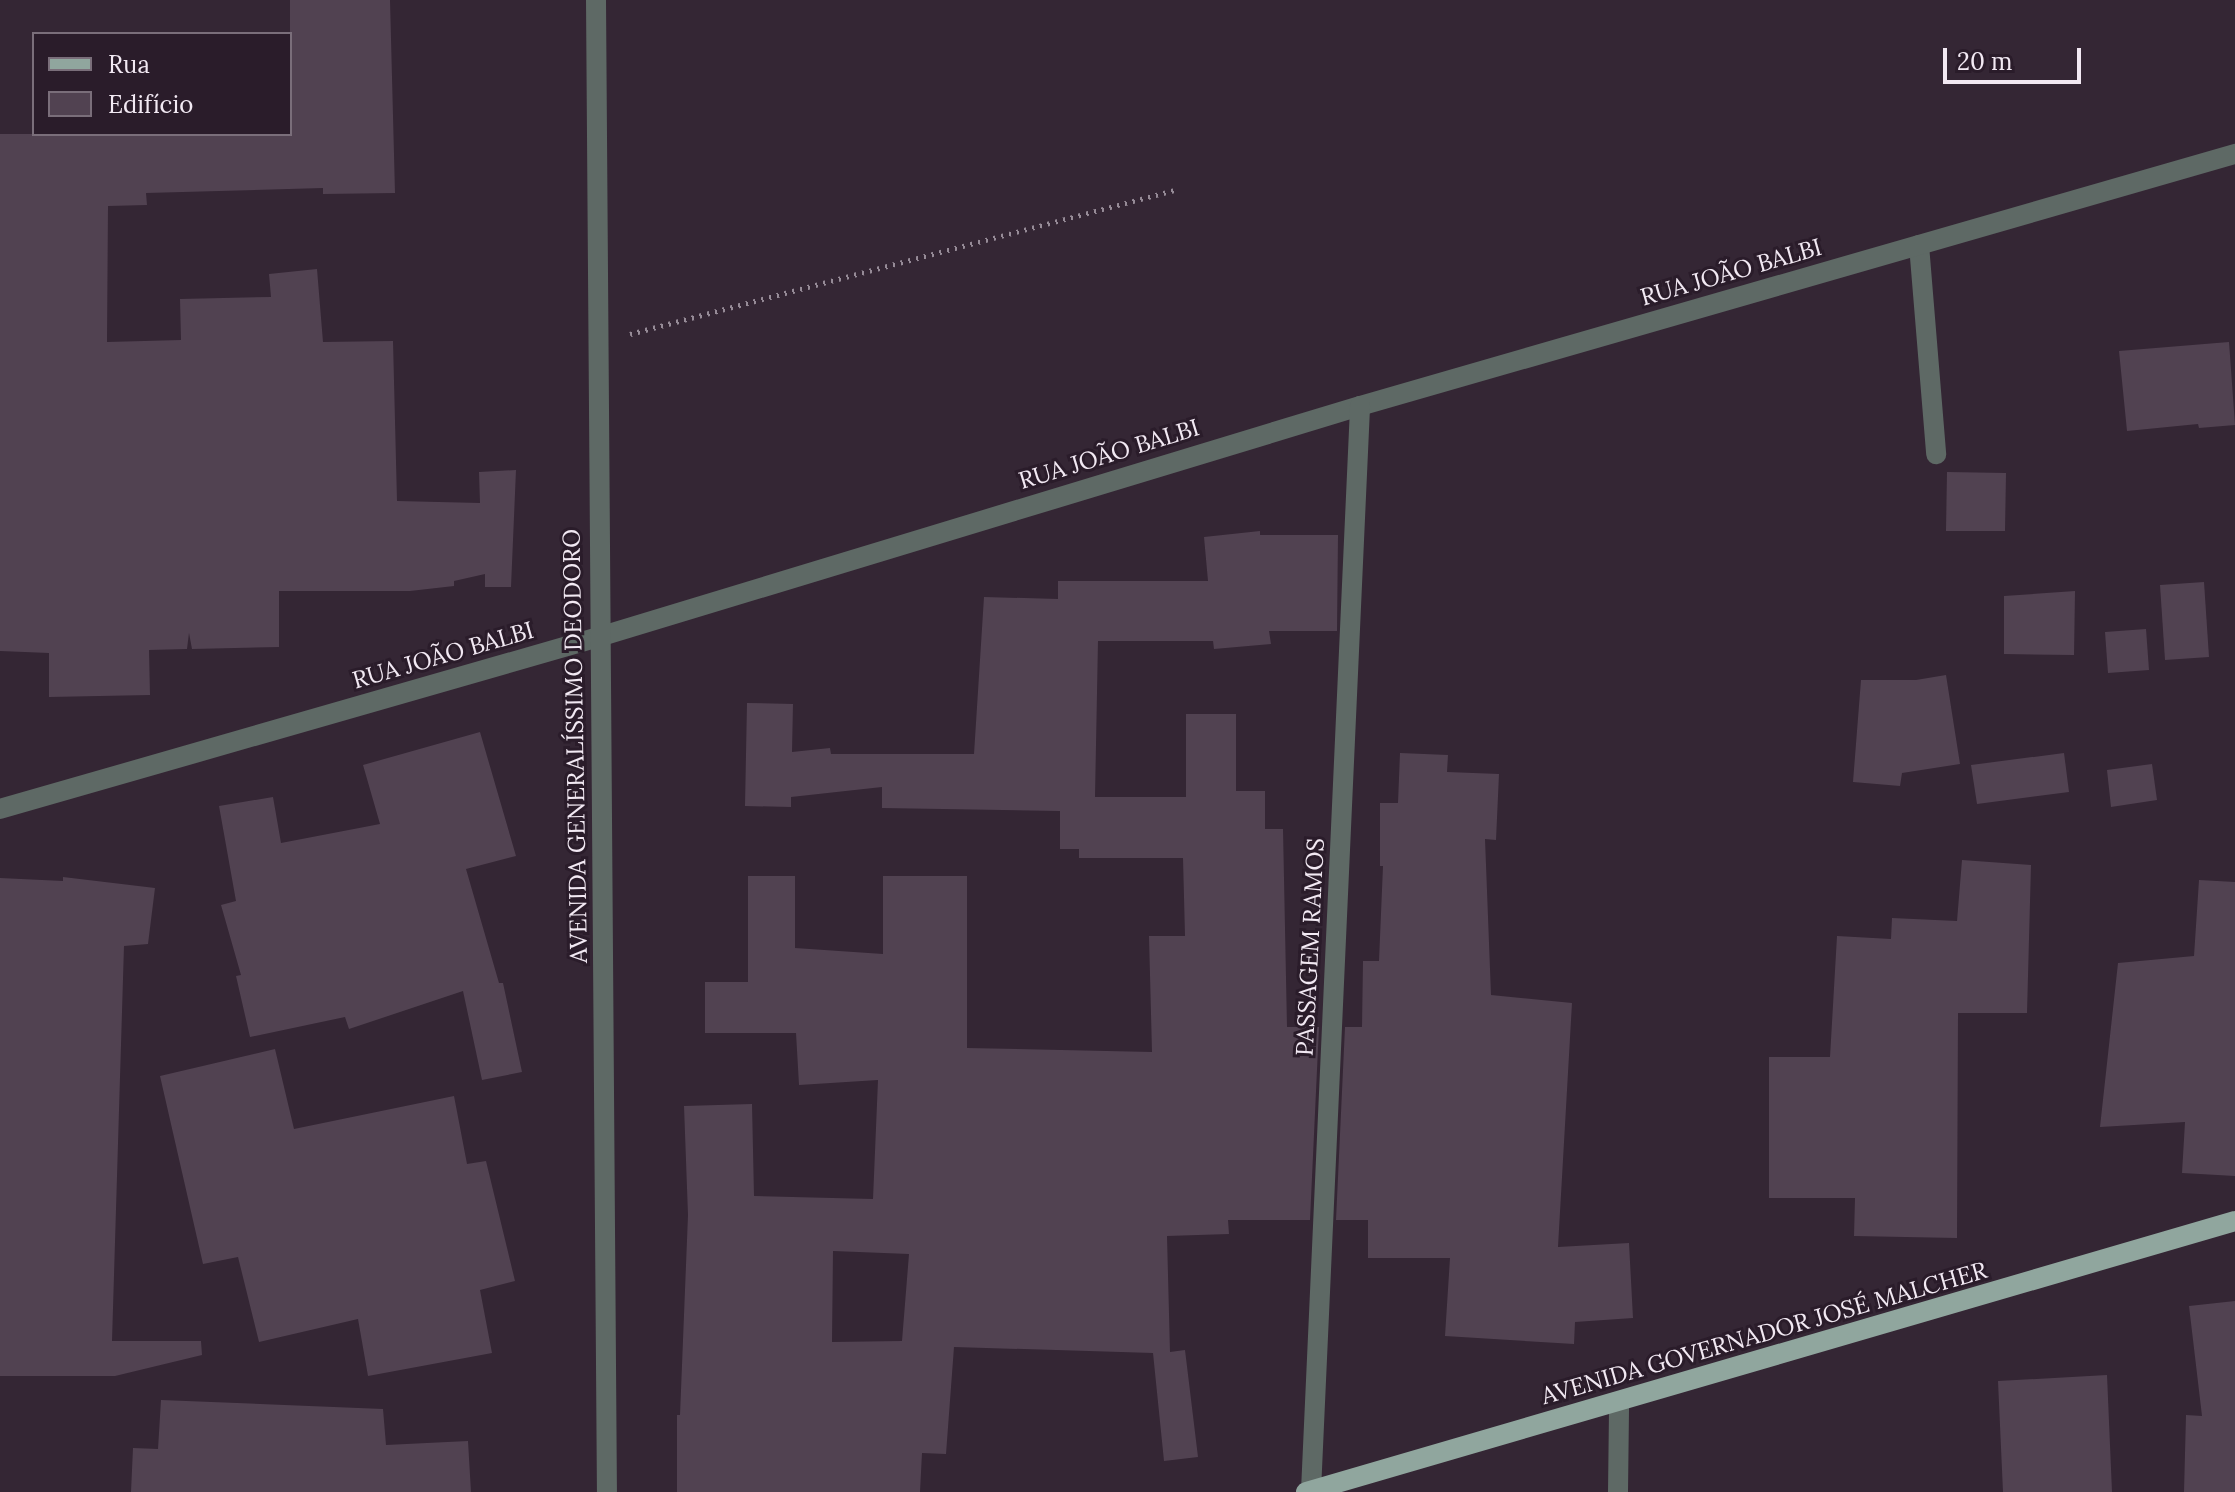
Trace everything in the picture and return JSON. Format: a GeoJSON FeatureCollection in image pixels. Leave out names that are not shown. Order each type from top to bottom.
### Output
{"type":"FeatureCollection","features":[{"type":"Feature","properties":{"kind":"main road","name":"AVENIDA GOVERNADOR JOSÉ MALCHER"},"geometry":{"type":"LineString","coordinates":[[1308,1491],[1619,1404],[2235,1221]]}},
{"type":"Feature","properties":{"kind":"street","name":"AVENIDA GENERALÍSSIMO DEODORO"},"geometry":{"type":"LineString","coordinates":[[596,0],[607,1492]]}},
{"type":"Feature","properties":{"kind":"street","name":"RUA JOÃO BALBI"},"geometry":{"type":"LineString","coordinates":[[0,809],[602,636],[1360,406],[2235,154]]}},
{"type":"Feature","properties":{"kind":"street"},"geometry":{"type":"LineString","coordinates":[[1919,245],[1936,454]]}},
{"type":"Feature","properties":{"kind":"street","name":"PASSAGEM RAMOS"},"geometry":{"type":"LineString","coordinates":[[1308,1491],[1360,406]]}},
{"type":"Feature","properties":{"kind":"street"},"geometry":{"type":"LineString","coordinates":[[1618,1492],[1619,1404]]}},
{"type":"Feature","properties":{"kind":"path"},"geometry":{"type":"LineString","coordinates":[[598,342],[1175,190]]}},
{"type":"Feature","properties":{"kind":"building"},"geometry":{"type":"Polygon","coordinates":[[[290,0],[390,0],[395,193],[323,194],[323,188],[146,193],[147,205],[108,206],[107,342],[181,340],[180,299],[271,297],[269,274],[317,269],[323,342],[393,341],[397,501],[480,503],[479,472],[516,470],[511,587],[485,587],[485,574],[454,581],[454,586],[410,591],[279,591],[279,647],[192,649],[189,633],[187,649],[149,650],[150,695],[49,697],[49,653],[0,651],[0,134],[292,136],[290,0]]]}},
{"type":"Feature","properties":{"kind":"building"},"geometry":{"type":"Polygon","coordinates":[[[2229,342],[2235,425],[2199,428],[2198,424],[2127,431],[2119,351],[2229,342]]]}},
{"type":"Feature","properties":{"kind":"building"},"geometry":{"type":"Polygon","coordinates":[[[1947,472],[2006,473],[2005,531],[1946,531],[1947,472]]]}},
{"type":"Feature","properties":{"kind":"building"},"geometry":{"type":"Polygon","coordinates":[[[1260,531],[1260,535],[1338,535],[1337,631],[1269,631],[1271,644],[1214,649],[1213,641],[1098,641],[1095,797],[1186,797],[1186,714],[1236,714],[1236,791],[1265,791],[1265,829],[1283,829],[1287,1027],[1319,1027],[1310,1220],[1228,1220],[1229,1234],[1167,1236],[1170,1352],[1185,1350],[1198,1457],[1164,1461],[1153,1353],[954,1347],[946,1454],[922,1453],[920,1492],[677,1492],[677,1415],[680,1415],[688,1215],[684,1106],[752,1104],[754,1196],[873,1199],[878,1080],[799,1085],[796,1033],[705,1033],[705,982],[748,982],[748,876],[795,876],[795,948],[883,954],[883,876],[967,876],[967,1048],[1152,1052],[1149,936],[1185,936],[1183,858],[1079,858],[1079,849],[1060,849],[1060,811],[882,808],[882,787],[791,797],[791,807],[745,806],[747,703],[793,704],[792,752],[830,748],[831,754],[974,754],[984,597],[1058,599],[1058,581],[1208,581],[1204,537],[1260,531]],[[833,1251],[832,1342],[902,1341],[909,1254],[833,1251]]]}},
{"type":"Feature","properties":{"kind":"building"},"geometry":{"type":"Polygon","coordinates":[[[2204,582],[2209,657],[2165,660],[2160,585],[2204,582]]]}},
{"type":"Feature","properties":{"kind":"building"},"geometry":{"type":"Polygon","coordinates":[[[2075,591],[2074,655],[2004,654],[2004,596],[2075,591]]]}},
{"type":"Feature","properties":{"kind":"building"},"geometry":{"type":"Polygon","coordinates":[[[2146,629],[2149,670],[2108,673],[2105,632],[2146,629]]]}},
{"type":"Feature","properties":{"kind":"building"},"geometry":{"type":"Polygon","coordinates":[[[1946,675],[1960,764],[1902,773],[1900,786],[1853,782],[1861,680],[1916,680],[1946,675]]]}},
{"type":"Feature","properties":{"kind":"building"},"geometry":{"type":"Polygon","coordinates":[[[480,732],[516,856],[466,869],[499,983],[503,983],[522,1072],[482,1080],[463,991],[349,1029],[345,1017],[250,1037],[236,976],[241,975],[221,905],[236,901],[219,806],[273,797],[281,843],[380,824],[363,765],[480,732]]]}},
{"type":"Feature","properties":{"kind":"building"},"geometry":{"type":"Polygon","coordinates":[[[1400,753],[1448,755],[1447,772],[1499,774],[1496,840],[1485,839],[1491,995],[1572,1003],[1558,1247],[1629,1243],[1633,1318],[1575,1322],[1574,1344],[1445,1336],[1450,1258],[1368,1258],[1368,1220],[1336,1220],[1345,1027],[1362,1027],[1363,961],[1379,961],[1383,866],[1380,866],[1380,803],[1398,803],[1400,753]]]}},
{"type":"Feature","properties":{"kind":"building"},"geometry":{"type":"Polygon","coordinates":[[[2064,753],[2069,792],[1977,804],[1971,765],[2064,753]]]}},
{"type":"Feature","properties":{"kind":"building"},"geometry":{"type":"Polygon","coordinates":[[[2152,764],[2157,800],[2111,807],[2107,770],[2152,764]]]}},
{"type":"Feature","properties":{"kind":"building"},"geometry":{"type":"Polygon","coordinates":[[[1962,860],[2031,865],[2027,1013],[1958,1013],[1957,1238],[1854,1236],[1855,1198],[1769,1198],[1769,1057],[1830,1057],[1837,936],[1891,939],[1892,918],[1957,921],[1962,860]]]}},
{"type":"Feature","properties":{"kind":"building"},"geometry":{"type":"Polygon","coordinates":[[[63,877],[155,888],[148,944],[124,946],[112,1341],[201,1341],[202,1355],[115,1376],[0,1376],[0,878],[63,881],[63,877]]]}},
{"type":"Feature","properties":{"kind":"building"},"geometry":{"type":"Polygon","coordinates":[[[2199,880],[2235,882],[2235,1176],[2182,1173],[2185,1122],[2100,1127],[2118,963],[2194,956],[2199,880]]]}},
{"type":"Feature","properties":{"kind":"building"},"geometry":{"type":"Polygon","coordinates":[[[275,1049],[294,1129],[454,1096],[467,1164],[486,1161],[515,1281],[480,1290],[492,1353],[368,1376],[358,1319],[259,1342],[238,1257],[203,1264],[160,1076],[275,1049]]]}},
{"type":"Feature","properties":{"kind":"building"},"geometry":{"type":"Polygon","coordinates":[[[2235,1301],[2235,1492],[2184,1492],[2186,1415],[2202,1416],[2189,1306],[2235,1301]]]}},
{"type":"Feature","properties":{"kind":"building"},"geometry":{"type":"Polygon","coordinates":[[[2107,1375],[2112,1492],[2003,1492],[1998,1381],[2107,1375]]]}},
{"type":"Feature","properties":{"kind":"building"},"geometry":{"type":"Polygon","coordinates":[[[161,1400],[383,1409],[386,1445],[468,1441],[471,1492],[131,1492],[133,1448],[158,1449],[161,1400]]]}}]}
